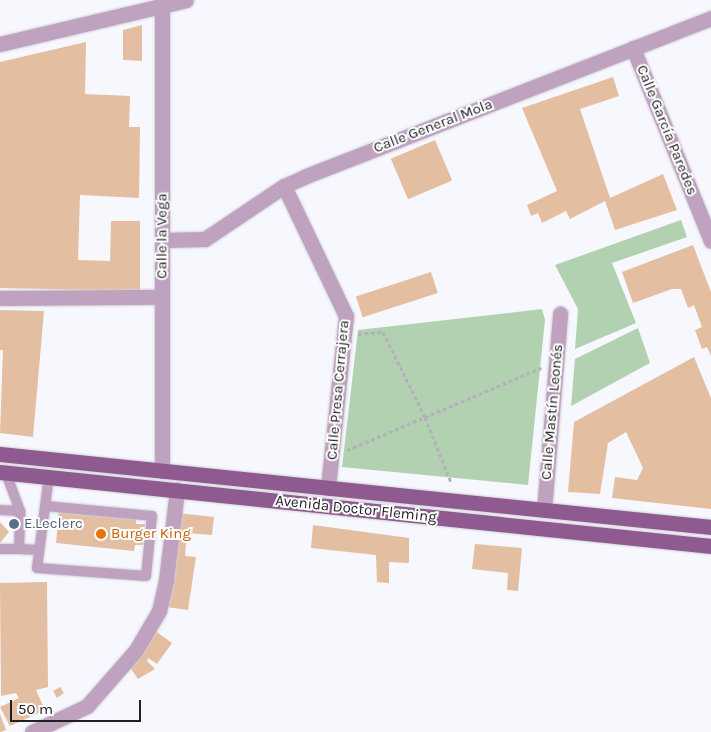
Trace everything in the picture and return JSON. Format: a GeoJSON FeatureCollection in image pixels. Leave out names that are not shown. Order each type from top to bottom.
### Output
{"type":"FeatureCollection","features":[{"type":"Feature","properties":{"kind":"main road","name":"Avenida Doctor Fleming"},"geometry":{"type":"LineString","coordinates":[[0,454],[711,527]]}},
{"type":"Feature","properties":{"kind":"main road","name":"Avenida Doctor Fleming"},"geometry":{"type":"LineString","coordinates":[[3,472],[711,546]]}},
{"type":"Feature","properties":{"kind":"street"},"geometry":{"type":"LineString","coordinates":[[0,44],[162,3],[186,0]]}},
{"type":"Feature","properties":{"kind":"street","name":"Calle la Vega"},"geometry":{"type":"LineString","coordinates":[[162,3],[162,471]]}},
{"type":"Feature","properties":{"kind":"street","name":"Calle General Mola"},"geometry":{"type":"LineString","coordinates":[[162,240],[205,239],[284,186],[711,18]]}},
{"type":"Feature","properties":{"kind":"street","name":"Calle García Paredes"},"geometry":{"type":"LineString","coordinates":[[633,48],[705,213],[711,241]]}},
{"type":"Feature","properties":{"kind":"street","name":"Calle Presa Cerrajera"},"geometry":{"type":"LineString","coordinates":[[284,186],[346,316],[328,488]]}},
{"type":"Feature","properties":{"kind":"street"},"geometry":{"type":"LineString","coordinates":[[0,298],[162,297]]}},
{"type":"Feature","properties":{"kind":"street","name":"Calle Mastín Leonés"},"geometry":{"type":"LineString","coordinates":[[544,510],[560,314]]}},
{"type":"Feature","properties":{"kind":"street"},"geometry":{"type":"LineString","coordinates":[[32,732],[86,706],[136,650],[158,611],[166,580],[176,490]]}},
{"type":"Feature","properties":{"kind":"lane"},"geometry":{"type":"LineString","coordinates":[[3,472],[20,511],[19,550]]}},
{"type":"Feature","properties":{"kind":"lane"},"geometry":{"type":"LineString","coordinates":[[45,506],[152,516],[146,576],[37,568],[39,550],[49,476]]}},
{"type":"Feature","properties":{"kind":"lane"},"geometry":{"type":"LineString","coordinates":[[0,510],[20,511]]}},
{"type":"Feature","properties":{"kind":"lane"},"geometry":{"type":"LineString","coordinates":[[0,549],[39,550]]}},
{"type":"Feature","properties":{"kind":"path"},"geometry":{"type":"LineString","coordinates":[[352,334],[383,332],[425,416],[450,482]]}},
{"type":"Feature","properties":{"kind":"path"},"geometry":{"type":"LineString","coordinates":[[331,457],[544,366]]}},
{"type":"Feature","properties":{"kind":"green space"},"geometry":{"type":"Polygon","coordinates":[[[681,220],[687,237],[612,263],[636,323],[575,349],[578,309],[555,265],[681,220]]]}},
{"type":"Feature","properties":{"kind":"green space"},"geometry":{"type":"Polygon","coordinates":[[[542,309],[545,320],[528,485],[342,467],[358,330],[542,309]]]}},
{"type":"Feature","properties":{"kind":"green space"},"geometry":{"type":"Polygon","coordinates":[[[638,328],[650,363],[571,406],[575,359],[638,328]]]}},
{"type":"Feature","properties":{"kind":"building"},"geometry":{"type":"Polygon","coordinates":[[[142,25],[142,61],[123,60],[123,30],[142,25]]]}},
{"type":"Feature","properties":{"kind":"building"},"geometry":{"type":"Polygon","coordinates":[[[86,42],[85,94],[130,96],[129,127],[140,127],[139,198],[80,195],[78,260],[110,261],[111,221],[140,221],[140,291],[0,288],[0,62],[86,42]]]}},
{"type":"Feature","properties":{"kind":"building"},"geometry":{"type":"Polygon","coordinates":[[[613,77],[619,96],[580,109],[610,198],[663,174],[677,210],[615,230],[605,201],[570,219],[566,211],[542,223],[538,213],[531,216],[527,205],[557,191],[522,108],[613,77]]]}},
{"type":"Feature","properties":{"kind":"building"},"geometry":{"type":"Polygon","coordinates":[[[435,140],[452,181],[408,199],[391,159],[435,140]]]}},
{"type":"Feature","properties":{"kind":"building"},"geometry":{"type":"Polygon","coordinates":[[[693,245],[711,292],[711,356],[707,347],[702,349],[695,330],[702,327],[694,305],[688,308],[681,289],[672,289],[633,303],[622,272],[693,245]]]}},
{"type":"Feature","properties":{"kind":"building"},"geometry":{"type":"Polygon","coordinates":[[[431,272],[438,293],[363,317],[356,296],[431,272]]]}},
{"type":"Feature","properties":{"kind":"building"},"geometry":{"type":"Polygon","coordinates":[[[0,310],[44,311],[33,437],[0,433],[3,350],[0,350],[0,310]]]}},
{"type":"Feature","properties":{"kind":"building"},"geometry":{"type":"Polygon","coordinates":[[[694,357],[711,398],[711,509],[612,498],[615,477],[637,480],[643,468],[626,432],[608,443],[600,494],[568,492],[574,422],[694,357]]]}},
{"type":"Feature","properties":{"kind":"building","name":"Burger King"},"geometry":{"type":"Polygon","coordinates":[[[59,510],[136,517],[136,524],[145,524],[143,545],[135,545],[134,551],[56,543],[59,510]]]}},
{"type":"Feature","properties":{"kind":"building"},"geometry":{"type":"Polygon","coordinates":[[[178,513],[214,517],[212,535],[187,533],[185,556],[196,557],[188,610],[166,607],[178,513]]]}},
{"type":"Feature","properties":{"kind":"building"},"geometry":{"type":"Polygon","coordinates":[[[0,522],[9,532],[0,543],[0,522]]]}},
{"type":"Feature","properties":{"kind":"building"},"geometry":{"type":"Polygon","coordinates":[[[313,525],[409,538],[409,563],[389,562],[389,583],[377,582],[376,555],[311,548],[313,525]]]}},
{"type":"Feature","properties":{"kind":"building"},"geometry":{"type":"Polygon","coordinates":[[[475,544],[522,548],[518,591],[507,590],[508,573],[472,569],[475,544]]]}},
{"type":"Feature","properties":{"kind":"building"},"geometry":{"type":"Polygon","coordinates":[[[47,582],[48,687],[36,690],[45,710],[10,726],[0,707],[19,698],[16,693],[1,696],[0,583],[47,582]]]}},
{"type":"Feature","properties":{"kind":"building"},"geometry":{"type":"Polygon","coordinates":[[[154,630],[172,643],[157,664],[148,658],[147,661],[155,669],[138,679],[129,666],[154,630]]]}},
{"type":"Feature","properties":{"kind":"building"},"geometry":{"type":"Polygon","coordinates":[[[60,687],[64,693],[57,698],[53,691],[60,687]]]}},
{"type":"Feature","properties":{"kind":"building"},"geometry":{"type":"Polygon","coordinates":[[[0,714],[6,730],[1,732],[0,732],[0,714]]]}},
{"type":"Feature","properties":{"kind":"place","name":"E.Leclerc"},"geometry":{"type":"Point","coordinates":[14,524]}},
{"type":"Feature","properties":{"kind":"place","name":"Burger King"},"geometry":{"type":"Point","coordinates":[101,534]}}]}
